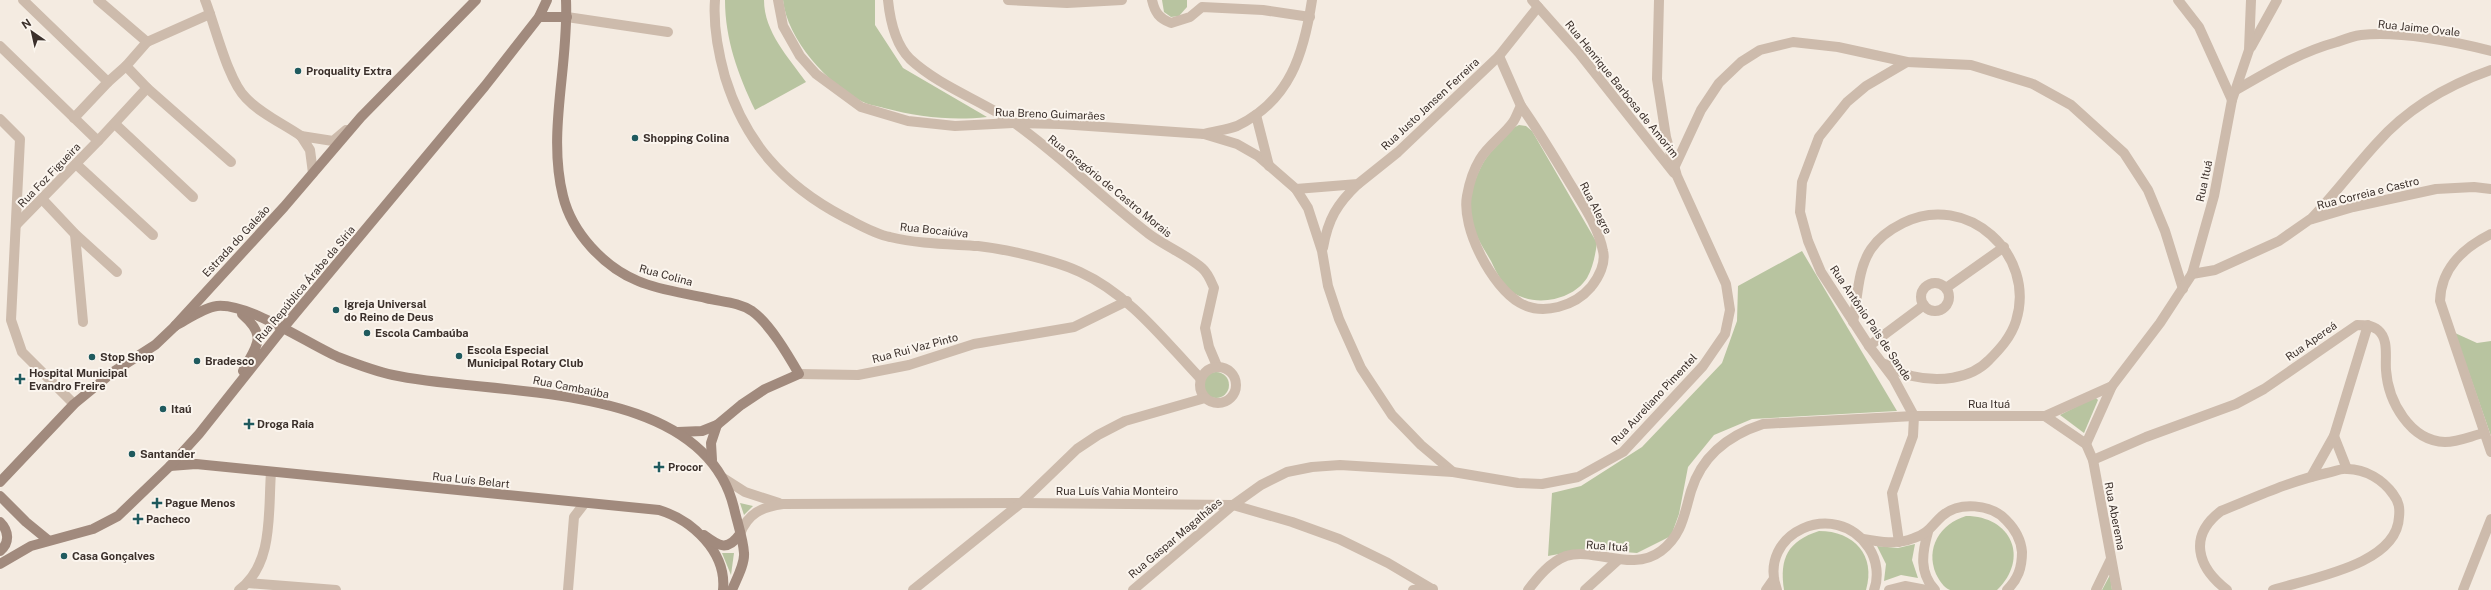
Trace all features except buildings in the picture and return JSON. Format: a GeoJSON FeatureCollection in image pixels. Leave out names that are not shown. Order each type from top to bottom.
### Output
{"type":"FeatureCollection","features":[{"type":"Feature","properties":{"kind":"street"},"geometry":{"type":"LineString","coordinates":[[23,0],[108,82]]}},
{"type":"Feature","properties":{"kind":"street"},"geometry":{"type":"LineString","coordinates":[[98,0],[147,42]]}},
{"type":"Feature","properties":{"kind":"street"},"geometry":{"type":"LineString","coordinates":[[205,0],[235,83],[244,97],[262,112],[281,122],[301,136],[310,150],[313,173]]}},
{"type":"Feature","properties":{"kind":"street","name":"Estrada do Galeão"},"geometry":{"type":"LineString","coordinates":[[0,482],[74,404],[113,372],[155,345],[175,326],[313,173],[361,117],[476,0]]}},
{"type":"Feature","properties":{"kind":"street","name":"Rua República Árabe da Síria"},"geometry":{"type":"LineString","coordinates":[[48,540],[93,529],[118,516],[170,466],[199,434],[284,328],[485,86],[539,17],[547,0]]}},
{"type":"Feature","properties":{"kind":"street","name":"Rua Colina"},"geometry":{"type":"LineString","coordinates":[[566,0],[567,17],[559,108],[558,166],[563,196],[575,224],[601,257],[623,274],[651,285],[733,302],[752,311],[789,355],[799,374]]}},
{"type":"Feature","properties":{"kind":"street","name":"Rua Bocaiúva"},"geometry":{"type":"LineString","coordinates":[[715,0],[714,18],[720,58],[733,102],[749,133],[768,159],[792,183],[819,204],[888,237],[912,242],[980,246],[1040,259],[1078,271],[1107,286],[1127,301],[1200,378]]}},
{"type":"Feature","properties":{"kind":"street","name":"Rua Breno Guimarães"},"geometry":{"type":"LineString","coordinates":[[778,0],[783,26],[800,56],[816,74],[861,107],[908,121],[947,125],[1013,123],[1204,134],[1237,144],[1258,156],[1296,189],[1308,208],[1322,251],[1330,293],[1339,319],[1361,368],[1392,415],[1421,445],[1453,472]]}},
{"type":"Feature","properties":{"kind":"street","name":"Rua Gregório de Castro Morais"},"geometry":{"type":"LineString","coordinates":[[888,0],[890,17],[897,38],[909,58],[924,70],[1013,123],[1058,156],[1147,232],[1167,247],[1203,268],[1214,288],[1205,328],[1209,347],[1217,366]]}},
{"type":"Feature","properties":{"kind":"street"},"geometry":{"type":"LineString","coordinates":[[1008,0],[1067,3],[1122,0]]}},
{"type":"Feature","properties":{"kind":"street"},"geometry":{"type":"LineString","coordinates":[[1152,0],[1156,13],[1161,19],[1171,23],[1190,16],[1199,3],[1310,17]]}},
{"type":"Feature","properties":{"kind":"street"},"geometry":{"type":"LineString","coordinates":[[1204,134],[1236,126],[1256,115],[1265,109],[1286,84],[1300,59],[1310,17],[1312,0]]}},
{"type":"Feature","properties":{"kind":"street","name":"Rua Aureliano Pimentel"},"geometry":{"type":"LineString","coordinates":[[1233,505],[1261,485],[1287,472],[1312,467],[1373,466],[1453,472],[1518,483],[1542,484],[1578,477],[1623,452],[1704,366],[1725,334],[1730,310],[1726,284],[1676,171],[1666,136],[1657,79],[1659,0]]}},
{"type":"Feature","properties":{"kind":"street"},"geometry":{"type":"LineString","coordinates":[[2178,0],[2199,27],[2232,100]]}},
{"type":"Feature","properties":{"kind":"street","name":"Rua Ituá"},"geometry":{"type":"LineString","coordinates":[[1528,590],[1542,573],[1554,562],[1567,556],[1595,556],[1618,560],[1643,559],[1659,553],[1672,542],[1682,526],[1691,491],[1702,466],[1720,446],[1740,432],[1763,424],[1914,416],[2045,416],[2112,386],[2160,323],[2192,274],[2214,196],[2232,100],[2249,50],[2251,0]]}},
{"type":"Feature","properties":{"kind":"street"},"geometry":{"type":"LineString","coordinates":[[2249,50],[2277,0]]}},
{"type":"Feature","properties":{"kind":"street","name":"Rua Henrique Barbosa de Amorim"},"geometry":{"type":"LineString","coordinates":[[1535,3],[1580,53],[1676,171]]}},
{"type":"Feature","properties":{"kind":"street","name":"Rua Justo Jansen Ferreira"},"geometry":{"type":"LineString","coordinates":[[1358,184],[1398,152],[1499,56],[1535,3]]}},
{"type":"Feature","properties":{"kind":"street"},"geometry":{"type":"LineString","coordinates":[[74,118],[108,82],[126,66],[147,42],[200,17],[210,14]]}},
{"type":"Feature","properties":{"kind":"street"},"geometry":{"type":"LineString","coordinates":[[539,17],[567,17],[668,32]]}},
{"type":"Feature","properties":{"kind":"street","name":"Rua Jaime Ovale"},"geometry":{"type":"LineString","coordinates":[[2236,90],[2286,61],[2324,46],[2360,35],[2402,36],[2469,45],[2491,51]]}},
{"type":"Feature","properties":{"kind":"street"},"geometry":{"type":"LineString","coordinates":[[1676,171],[1701,110],[1720,83],[1741,62],[1760,50],[1793,42],[1838,47],[1907,62],[1971,65],[2033,84],[2071,105],[2124,153],[2148,190],[2165,231],[2183,289]]}},
{"type":"Feature","properties":{"kind":"street"},"geometry":{"type":"LineString","coordinates":[[0,46],[98,141]]}},
{"type":"Feature","properties":{"kind":"street","name":"Rua Alegre"},"geometry":{"type":"LineString","coordinates":[[1499,56],[1521,106],[1581,202],[1598,234],[1604,252],[1603,267],[1586,294],[1572,302],[1553,309],[1532,307],[1520,303],[1509,294],[1494,276],[1480,253],[1469,228],[1467,196],[1480,158],[1513,122],[1521,106]]}},
{"type":"Feature","properties":{"kind":"street","name":"Rua Antônio Pais de Sande"},"geometry":{"type":"LineString","coordinates":[[1899,542],[1892,493],[1913,436],[1914,416],[1906,397],[1869,346],[1821,272],[1808,241],[1800,212],[1802,182],[1819,137],[1847,102],[1866,86],[1907,62]]}},
{"type":"Feature","properties":{"kind":"street"},"geometry":{"type":"LineString","coordinates":[[126,66],[147,88],[231,162]]}},
{"type":"Feature","properties":{"kind":"street"},"geometry":{"type":"LineString","coordinates":[[2309,220],[2331,198],[2377,143],[2402,120],[2429,99],[2473,77],[2491,70]]}},
{"type":"Feature","properties":{"kind":"street","name":"Rua Foz Figueira"},"geometry":{"type":"LineString","coordinates":[[16,225],[43,200],[147,88]]}},
{"type":"Feature","properties":{"kind":"street"},"geometry":{"type":"LineString","coordinates":[[1256,115],[1269,166]]}},
{"type":"Feature","properties":{"kind":"street"},"geometry":{"type":"LineString","coordinates":[[301,136],[333,141],[361,117]]}},
{"type":"Feature","properties":{"kind":"street"},"geometry":{"type":"LineString","coordinates":[[0,120],[20,139],[11,320],[22,352],[74,404]]}},
{"type":"Feature","properties":{"kind":"street"},"geometry":{"type":"LineString","coordinates":[[115,124],[193,197]]}},
{"type":"Feature","properties":{"kind":"street"},"geometry":{"type":"LineString","coordinates":[[76,164],[154,235]]}},
{"type":"Feature","properties":{"kind":"street"},"geometry":{"type":"LineString","coordinates":[[1296,189],[1358,184]]}},
{"type":"Feature","properties":{"kind":"street","name":"Rua Breno Guimarães"},"geometry":{"type":"LineString","coordinates":[[1322,251],[1327,225],[1345,196],[1358,184]]}},
{"type":"Feature","properties":{"kind":"street","name":"Rua Correia e Castro"},"geometry":{"type":"LineString","coordinates":[[2192,274],[2215,270],[2253,254],[2279,241],[2309,220],[2390,197],[2436,189],[2474,187],[2491,189]]}},
{"type":"Feature","properties":{"kind":"street"},"geometry":{"type":"LineString","coordinates":[[43,200],[75,234],[117,272]]}},
{"type":"Feature","properties":{"kind":"street"},"geometry":{"type":"LineString","coordinates":[[1853,322],[1862,268],[1871,249],[1889,230],[1912,218],[1936,213],[1964,218],[1986,231],[2004,247],[2016,270],[2020,296],[2016,321],[2004,345],[1986,363],[1963,375],[1937,380],[1911,376],[1882,363]]}},
{"type":"Feature","properties":{"kind":"street"},"geometry":{"type":"LineString","coordinates":[[75,234],[83,322]]}},
{"type":"Feature","properties":{"kind":"street"},"geometry":{"type":"LineString","coordinates":[[2491,234],[2462,254],[2446,271],[2441,285],[2440,300],[2491,452]]}},
{"type":"Feature","properties":{"kind":"street"},"geometry":{"type":"LineString","coordinates":[[1946,288],[2004,247]]}},
{"type":"Feature","properties":{"kind":"street"},"geometry":{"type":"LineString","coordinates":[[1940,284],[1946,288],[1950,300],[1945,308],[1934,312],[1924,305],[1922,292],[1929,285],[1940,284]]}},
{"type":"Feature","properties":{"kind":"street","name":"Rua Rui Vaz Pinto"},"geometry":{"type":"LineString","coordinates":[[678,432],[702,431],[717,425],[741,405],[765,389],[799,374],[858,375],[909,365],[974,344],[1074,327],[1127,301]]}},
{"type":"Feature","properties":{"kind":"street"},"geometry":{"type":"LineString","coordinates":[[1869,346],[1924,305]]}},
{"type":"Feature","properties":{"kind":"street","name":"Rua Cambaúba"},"geometry":{"type":"LineString","coordinates":[[175,326],[217,306],[237,310],[284,328],[337,357],[382,372],[413,379],[527,390],[567,397],[632,413],[678,432],[712,460],[730,493],[744,554],[732,590]]}},
{"type":"Feature","properties":{"kind":"street"},"geometry":{"type":"LineString","coordinates":[[230,394],[259,340],[257,328],[237,310]]}},
{"type":"Feature","properties":{"kind":"street"},"geometry":{"type":"LineString","coordinates":[[0,319],[11,320]]}},
{"type":"Feature","properties":{"kind":"street","name":"Rua Apereá"},"geometry":{"type":"LineString","coordinates":[[2093,460],[2146,437],[2236,404],[2264,389],[2349,329],[2357,325],[2368,325]]}},
{"type":"Feature","properties":{"kind":"street"},"geometry":{"type":"LineString","coordinates":[[2311,477],[2334,436],[2368,325],[2378,330],[2384,338],[2386,372],[2396,405],[2409,425],[2422,435],[2444,442],[2455,441],[2484,433]]}},
{"type":"Feature","properties":{"kind":"street"},"geometry":{"type":"LineString","coordinates":[[913,590],[1021,503],[1077,450],[1098,435],[1125,422],[1205,398],[1218,403],[1231,397],[1235,391],[1234,377],[1230,371],[1217,366],[1204,372],[1200,378],[1199,385],[1205,398]]}},
{"type":"Feature","properties":{"kind":"street"},"geometry":{"type":"LineString","coordinates":[[2045,416],[2086,444],[2112,386]]}},
{"type":"Feature","properties":{"kind":"street"},"geometry":{"type":"LineString","coordinates":[[712,460],[711,443],[717,425]]}},
{"type":"Feature","properties":{"kind":"street"},"geometry":{"type":"LineString","coordinates":[[2334,436],[2347,469]]}},
{"type":"Feature","properties":{"kind":"street","name":"Rua Aberema"},"geometry":{"type":"LineString","coordinates":[[2086,444],[2093,460],[2111,559],[2096,590]]}},
{"type":"Feature","properties":{"kind":"street","name":"Rua Luís Belart"},"geometry":{"type":"LineString","coordinates":[[170,466],[196,464],[584,504],[659,510],[675,515],[691,525],[715,554],[723,583],[723,590]]}},
{"type":"Feature","properties":{"kind":"street"},"geometry":{"type":"LineString","coordinates":[[2227,590],[2214,580],[2205,569],[2201,556],[2200,538],[2209,520],[2221,511],[2311,477],[2347,469],[2368,474],[2381,480],[2390,489],[2400,508],[2397,532],[2386,546],[2376,554],[2352,565],[2273,590]]}},
{"type":"Feature","properties":{"kind":"street"},"geometry":{"type":"LineString","coordinates":[[239,590],[248,583],[258,570],[264,552],[272,472]]}},
{"type":"Feature","properties":{"kind":"street"},"geometry":{"type":"LineString","coordinates":[[723,478],[745,492],[783,504]]}},
{"type":"Feature","properties":{"kind":"street"},"geometry":{"type":"LineString","coordinates":[[0,496],[26,522],[48,540],[26,549],[0,564]]}},
{"type":"Feature","properties":{"kind":"street","name":"Rua Luís Vahia Monteiro"},"geometry":{"type":"LineString","coordinates":[[783,504],[1021,503],[1233,505],[1292,522],[1339,539],[1388,563],[1434,590]]}},
{"type":"Feature","properties":{"kind":"street"},"geometry":{"type":"LineString","coordinates":[[568,590],[574,517],[584,504]]}},
{"type":"Feature","properties":{"kind":"street"},"geometry":{"type":"LineString","coordinates":[[691,525],[718,545],[727,545],[734,542],[740,534],[744,522],[755,512],[765,506],[783,504]]}},
{"type":"Feature","properties":{"kind":"street","name":"Rua Gaspar Magalhães"},"geometry":{"type":"LineString","coordinates":[[1133,590],[1233,505]]}},
{"type":"Feature","properties":{"kind":"street"},"geometry":{"type":"LineString","coordinates":[[1935,590],[1924,571],[1922,553],[1928,532],[1942,516],[1954,510],[1971,506],[1985,508],[2001,515],[2015,530],[2022,546],[2022,563],[2016,581],[2007,590]]}},
{"type":"Feature","properties":{"kind":"street"},"geometry":{"type":"LineString","coordinates":[[2463,590],[2491,519]]}},
{"type":"Feature","properties":{"kind":"street"},"geometry":{"type":"LineString","coordinates":[[0,522],[6,530],[7,538],[0,551]]}},
{"type":"Feature","properties":{"kind":"street"},"geometry":{"type":"LineString","coordinates":[[1766,590],[1775,585],[1774,562],[1778,552],[1789,537],[1796,531],[1815,523],[1830,522],[1848,528],[1863,539],[1873,554],[1876,565],[1874,590]]}},
{"type":"Feature","properties":{"kind":"street"},"geometry":{"type":"LineString","coordinates":[[1863,539],[1882,543],[1899,542],[1928,532]]}},
{"type":"Feature","properties":{"kind":"street"},"geometry":{"type":"LineString","coordinates":[[2111,559],[2117,590]]}},
{"type":"Feature","properties":{"kind":"street"},"geometry":{"type":"LineString","coordinates":[[1585,590],[1618,560]]}},
{"type":"Feature","properties":{"kind":"street"},"geometry":{"type":"LineString","coordinates":[[248,583],[336,590]]}},
{"type":"Feature","properties":{"kind":"street"},"geometry":{"type":"LineString","coordinates":[[1889,590],[1906,586],[1926,590]]}},
{"type":"Feature","properties":{"kind":"street"},"geometry":{"type":"LineString","coordinates":[[1413,590],[1434,590]]}},
{"type":"Feature","properties":{"kind":"green space"},"geometry":{"type":"Polygon","coordinates":[[[725,0],[764,0],[765,12],[773,34],[785,54],[806,82],[755,110],[743,84],[730,43],[727,29],[725,0]]]}},
{"type":"Feature","properties":{"kind":"green space"},"geometry":{"type":"Polygon","coordinates":[[[783,0],[875,0],[875,25],[903,68],[987,117],[961,119],[922,116],[863,102],[836,84],[823,73],[811,59],[792,30],[786,15],[783,0]]]}},
{"type":"Feature","properties":{"kind":"green space"},"geometry":{"type":"Polygon","coordinates":[[[1162,0],[1187,0],[1187,7],[1179,16],[1171,17],[1164,12],[1162,0]]]}},
{"type":"Feature","properties":{"kind":"green space"},"geometry":{"type":"Polygon","coordinates":[[[1519,125],[1526,126],[1532,131],[1597,243],[1594,261],[1587,278],[1572,292],[1552,300],[1530,299],[1511,291],[1497,273],[1478,238],[1470,214],[1471,195],[1481,167],[1504,137],[1519,125]]]}},
{"type":"Feature","properties":{"kind":"green space"},"geometry":{"type":"Polygon","coordinates":[[[1802,251],[1897,411],[1752,419],[1714,435],[1688,467],[1679,514],[1671,536],[1637,553],[1586,549],[1548,556],[1552,493],[1581,486],[1642,447],[1722,363],[1737,321],[1738,286],[1802,251]]]}},
{"type":"Feature","properties":{"kind":"green space"},"geometry":{"type":"Polygon","coordinates":[[[2455,333],[2477,343],[2491,341],[2491,436],[2455,333]]]}},
{"type":"Feature","properties":{"kind":"green space"},"geometry":{"type":"Polygon","coordinates":[[[1216,372],[1225,376],[1229,385],[1225,394],[1216,398],[1207,394],[1203,385],[1207,376],[1216,372]]]}},
{"type":"Feature","properties":{"kind":"green space"},"geometry":{"type":"Polygon","coordinates":[[[2095,397],[2098,400],[2084,433],[2060,415],[2095,397]]]}},
{"type":"Feature","properties":{"kind":"green space"},"geometry":{"type":"Polygon","coordinates":[[[740,503],[753,506],[744,515],[740,503]]]}},
{"type":"Feature","properties":{"kind":"green space"},"geometry":{"type":"Polygon","coordinates":[[[1966,516],[1982,518],[1994,523],[2004,531],[2011,541],[2014,553],[2012,565],[2007,578],[1997,590],[1950,590],[1944,586],[1936,574],[1932,555],[1937,538],[1949,525],[1966,516]]]}},
{"type":"Feature","properties":{"kind":"green space"},"geometry":{"type":"Polygon","coordinates":[[[1819,531],[1843,535],[1852,540],[1859,547],[1865,556],[1868,566],[1866,590],[1784,590],[1783,569],[1788,552],[1800,540],[1819,531]]]}},
{"type":"Feature","properties":{"kind":"green space"},"geometry":{"type":"Polygon","coordinates":[[[1915,544],[1912,560],[1918,578],[1901,575],[1884,581],[1886,564],[1877,546],[1898,548],[1915,544]]]}},
{"type":"Feature","properties":{"kind":"green space"},"geometry":{"type":"Polygon","coordinates":[[[722,553],[734,553],[731,575],[722,553]]]}},
{"type":"Feature","properties":{"kind":"green space"},"geometry":{"type":"Polygon","coordinates":[[[2110,575],[2112,590],[2102,590],[2110,575]]]}},
{"type":"Feature","properties":{"kind":"place","name":"Proquality Extra"},"geometry":{"type":"Point","coordinates":[298,71]}},
{"type":"Feature","properties":{"kind":"place","name":"Shopping Colina"},"geometry":{"type":"Point","coordinates":[635,138]}},
{"type":"Feature","properties":{"kind":"place","name":"Igreja Universal do Reino de Deus"},"geometry":{"type":"Point","coordinates":[336,310]}},
{"type":"Feature","properties":{"kind":"place","name":"Escola Cambaúba"},"geometry":{"type":"Point","coordinates":[367,333]}},
{"type":"Feature","properties":{"kind":"place","name":"Escola Especial Municipal Rotary Club"},"geometry":{"type":"Point","coordinates":[459,356]}},
{"type":"Feature","properties":{"kind":"place","name":"Stop Shop"},"geometry":{"type":"Point","coordinates":[92,357]}},
{"type":"Feature","properties":{"kind":"place","name":"Bradesco"},"geometry":{"type":"Point","coordinates":[197,361]}},
{"type":"Feature","properties":{"kind":"place","name":"Hospital Municipal Evandro Freire"},"geometry":{"type":"Point","coordinates":[20,379]}},
{"type":"Feature","properties":{"kind":"place","name":"Itaú"},"geometry":{"type":"Point","coordinates":[163,409]}},
{"type":"Feature","properties":{"kind":"place","name":"Droga Raia"},"geometry":{"type":"Point","coordinates":[249,424]}},
{"type":"Feature","properties":{"kind":"place","name":"Santander"},"geometry":{"type":"Point","coordinates":[132,454]}},
{"type":"Feature","properties":{"kind":"place","name":"Procor"},"geometry":{"type":"Point","coordinates":[659,467]}},
{"type":"Feature","properties":{"kind":"place","name":"Pague Menos"},"geometry":{"type":"Point","coordinates":[157,503]}},
{"type":"Feature","properties":{"kind":"place","name":"Pacheco"},"geometry":{"type":"Point","coordinates":[138,519]}},
{"type":"Feature","properties":{"kind":"place","name":"Casa Gonçalves"},"geometry":{"type":"Point","coordinates":[64,556]}}]}
